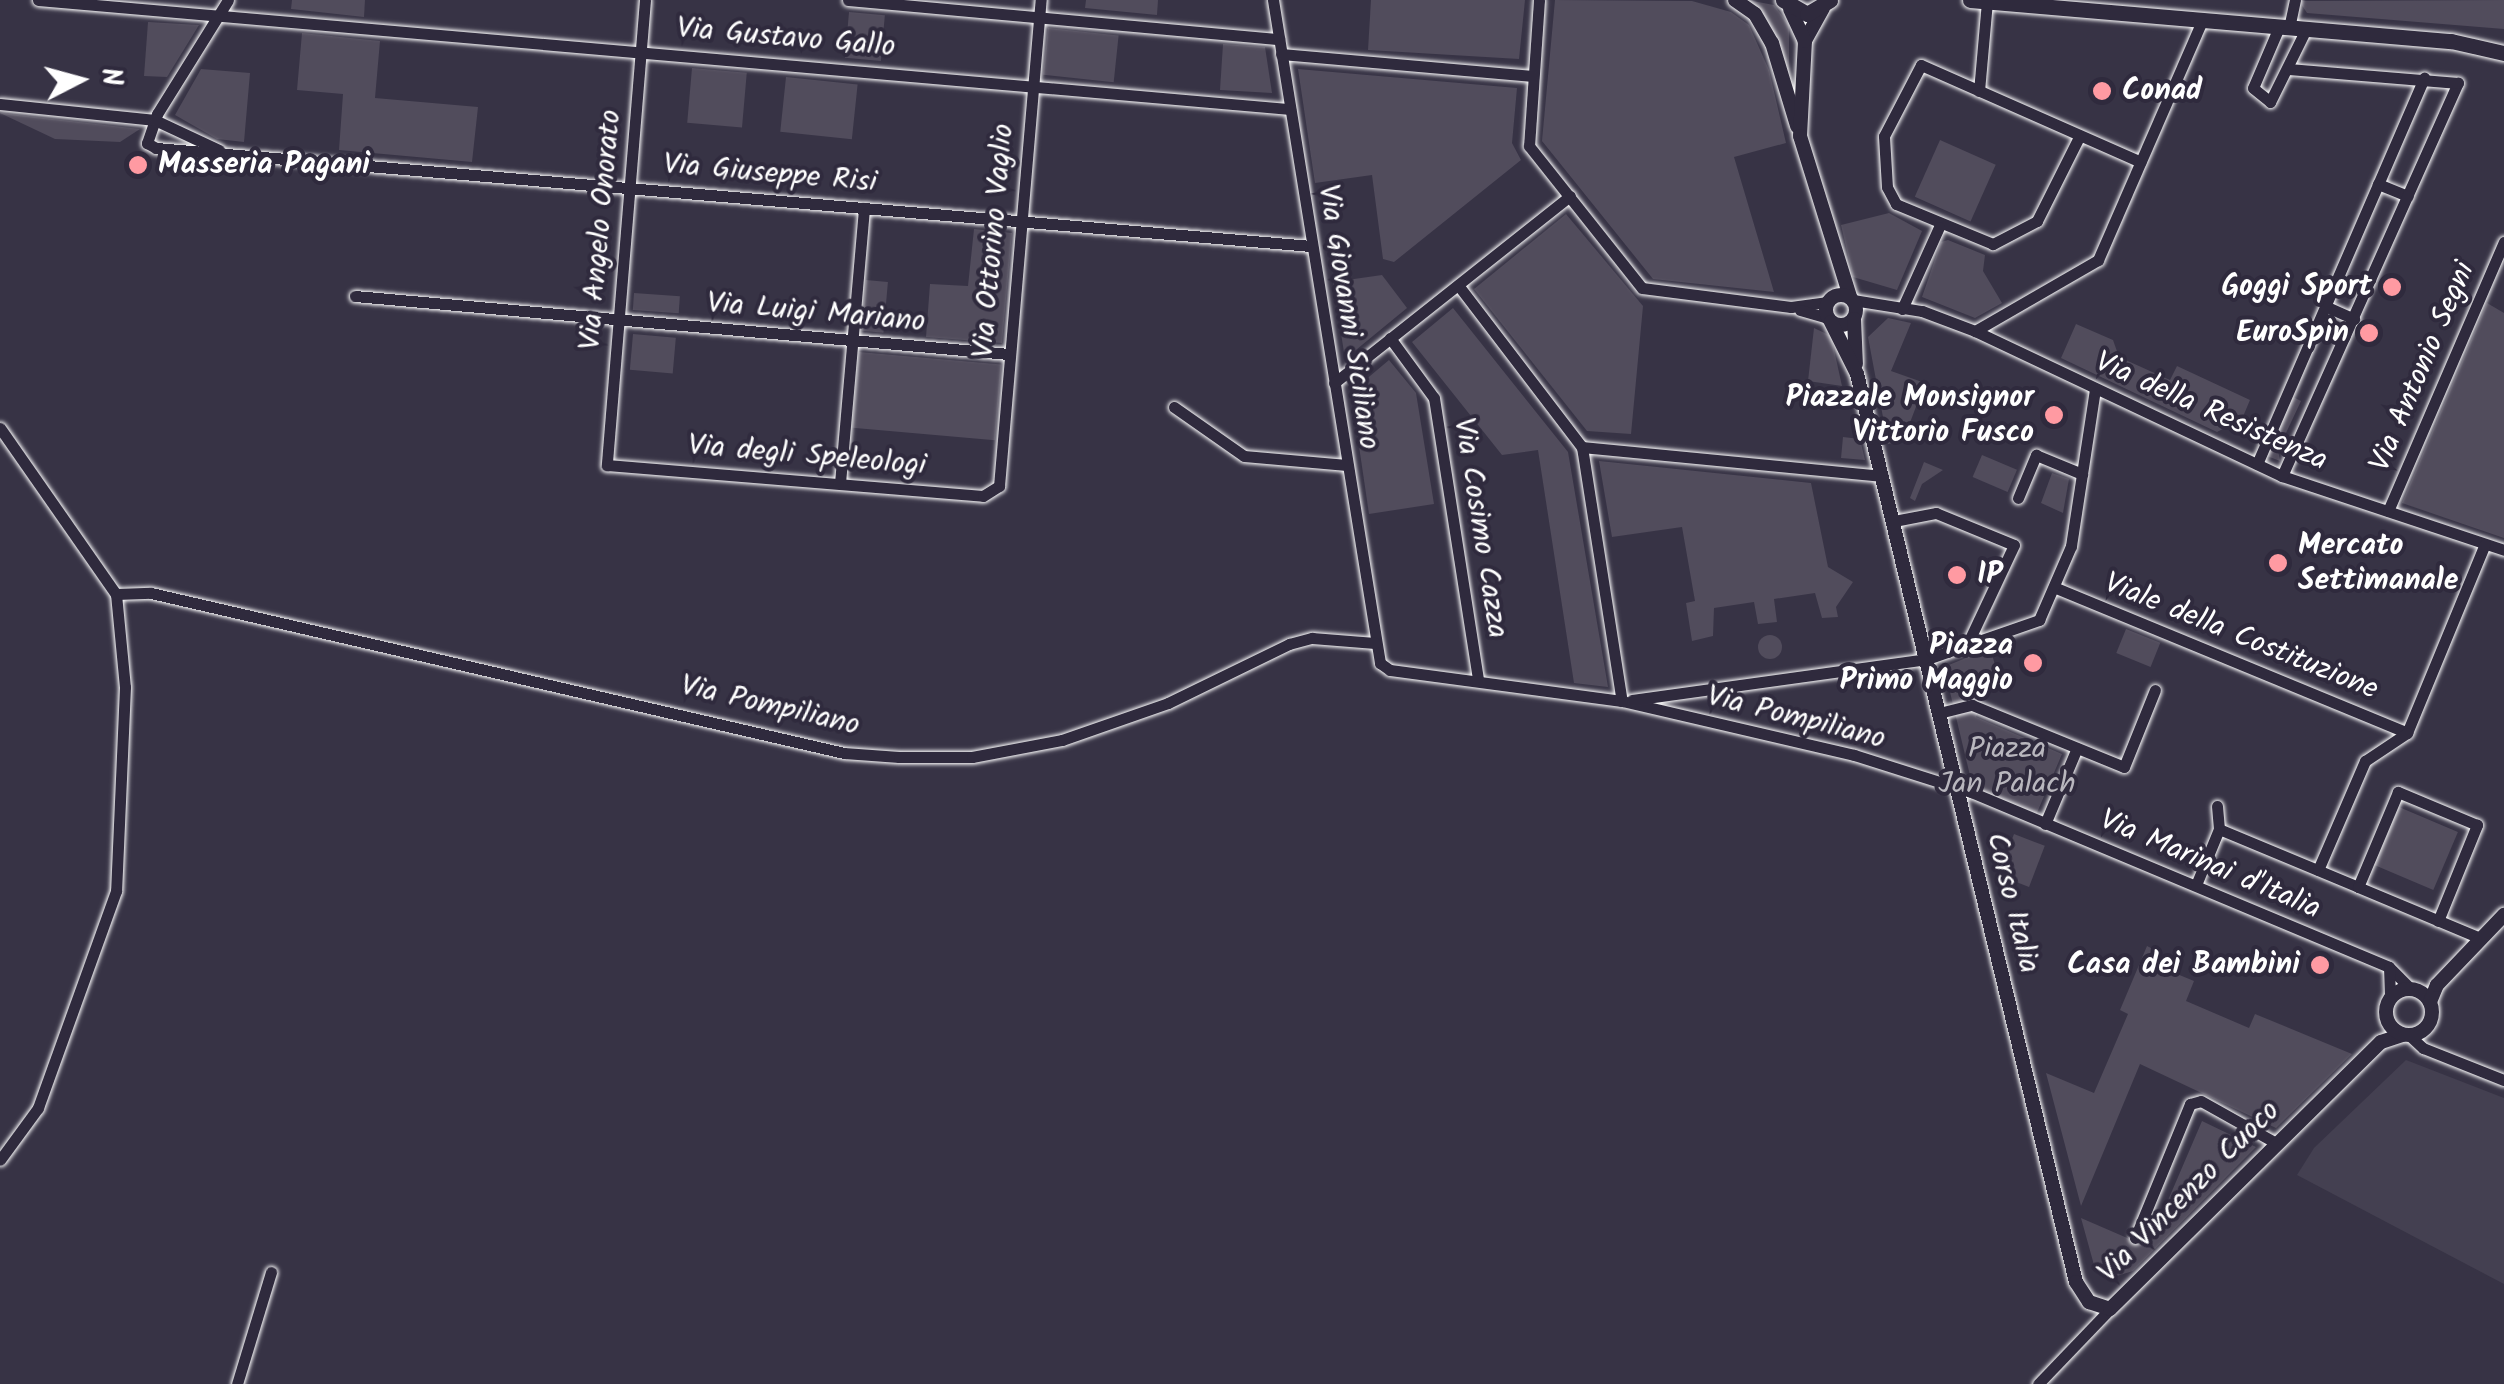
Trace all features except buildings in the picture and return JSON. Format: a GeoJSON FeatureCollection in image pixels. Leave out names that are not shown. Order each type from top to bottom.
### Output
{"type":"FeatureCollection","features":[{"type":"Feature","properties":{"kind":"main road"},"geometry":{"type":"LineString","coordinates":[[1979,1],[2292,28],[2504,52]]}},
{"type":"Feature","properties":{"kind":"main road"},"geometry":{"type":"LineString","coordinates":[[1786,4],[1807,14],[1829,2]]}},
{"type":"Feature","properties":{"kind":"main road"},"geometry":{"type":"LineString","coordinates":[[2476,48],[2504,62]]}},
{"type":"Feature","properties":{"kind":"street","name":"Via Gustavo Gallo"},"geometry":{"type":"LineString","coordinates":[[38,0],[1290,109]]}},
{"type":"Feature","properties":{"kind":"street"},"geometry":{"type":"LineString","coordinates":[[155,120],[228,0]]}},
{"type":"Feature","properties":{"kind":"street","name":"Via Angelo Onorato"},"geometry":{"type":"LineString","coordinates":[[607,464],[645,0]]}},
{"type":"Feature","properties":{"kind":"street"},"geometry":{"type":"LineString","coordinates":[[848,0],[1279,39]]}},
{"type":"Feature","properties":{"kind":"street","name":"Via Ottorino Vaglio"},"geometry":{"type":"LineString","coordinates":[[1000,486],[1041,0]]}},
{"type":"Feature","properties":{"kind":"street","name":"Via Giovanni Siciliano"},"geometry":{"type":"LineString","coordinates":[[1272,0],[1375,642]]}},
{"type":"Feature","properties":{"kind":"street"},"geometry":{"type":"LineString","coordinates":[[1539,0],[1529,146],[1644,290],[1791,308],[1853,308]]}},
{"type":"Feature","properties":{"kind":"street","name":"Corso Italia"},"geometry":{"type":"LineString","coordinates":[[1735,0],[1755,14],[1772,43],[1823,224],[1853,308],[1856,374]]}},
{"type":"Feature","properties":{"kind":"street"},"geometry":{"type":"LineString","coordinates":[[2292,28],[2255,96],[2277,98],[2289,69],[2295,0]]}},
{"type":"Feature","properties":{"kind":"street"},"geometry":{"type":"LineString","coordinates":[[1979,1],[1979,91]]}},
{"type":"Feature","properties":{"kind":"street","name":"Corso Italia"},"geometry":{"type":"LineString","coordinates":[[1800,136],[1805,42],[1829,2]]}},
{"type":"Feature","properties":{"kind":"street","name":"Corso Italia"},"geometry":{"type":"LineString","coordinates":[[1786,4],[1805,42]]}},
{"type":"Feature","properties":{"kind":"street"},"geometry":{"type":"LineString","coordinates":[[1975,331],[2090,269],[2202,21]]}},
{"type":"Feature","properties":{"kind":"street"},"geometry":{"type":"LineString","coordinates":[[1281,54],[1533,76]]}},
{"type":"Feature","properties":{"kind":"street"},"geometry":{"type":"LineString","coordinates":[[2079,137],[2046,208],[2030,226],[1984,245],[1938,227],[1896,204],[1883,167],[1884,136],[1914,68],[1979,91],[2141,162]]}},
{"type":"Feature","properties":{"kind":"street"},"geometry":{"type":"LineString","coordinates":[[2282,476],[2458,83],[2289,69]]}},
{"type":"Feature","properties":{"kind":"street"},"geometry":{"type":"LineString","coordinates":[[2257,464],[2424,78]]}},
{"type":"Feature","properties":{"kind":"street","name":"Via Giuseppe Risi"},"geometry":{"type":"LineString","coordinates":[[0,104],[155,120],[223,152]]}},
{"type":"Feature","properties":{"kind":"street","name":"Via Giuseppe Risi"},"geometry":{"type":"LineString","coordinates":[[155,120],[147,143],[170,152],[223,152],[1312,246]]}},
{"type":"Feature","properties":{"kind":"street"},"geometry":{"type":"LineString","coordinates":[[2378,184],[2408,196]]}},
{"type":"Feature","properties":{"kind":"street"},"geometry":{"type":"LineString","coordinates":[[1334,383],[1570,196]]}},
{"type":"Feature","properties":{"kind":"street"},"geometry":{"type":"LineString","coordinates":[[840,483],[864,208]]}},
{"type":"Feature","properties":{"kind":"street","name":"Corso Italia"},"geometry":{"type":"LineString","coordinates":[[1823,224],[1829,310],[1856,374],[1883,476],[2076,1282],[2097,1309],[2110,1309]]}},
{"type":"Feature","properties":{"kind":"street"},"geometry":{"type":"LineString","coordinates":[[1902,310],[1938,227]]}},
{"type":"Feature","properties":{"kind":"street","name":"Via Antonio Segni"},"geometry":{"type":"LineString","coordinates":[[2388,511],[2504,242]]}},
{"type":"Feature","properties":{"kind":"street"},"geometry":{"type":"LineString","coordinates":[[1458,285],[1582,446],[1622,700]]}},
{"type":"Feature","properties":{"kind":"street","name":"Via Luigi Mariano"},"geometry":{"type":"LineString","coordinates":[[355,296],[1009,354]]}},
{"type":"Feature","properties":{"kind":"street"},"geometry":{"type":"LineString","coordinates":[[2325,306],[2354,319]]}},
{"type":"Feature","properties":{"kind":"street"},"geometry":{"type":"LineString","coordinates":[[1829,310],[1853,308]]}},
{"type":"Feature","properties":{"kind":"street","name":"Via della Resistenza"},"geometry":{"type":"LineString","coordinates":[[1853,308],[1902,310],[1975,331],[2282,476],[2504,550]]}},
{"type":"Feature","properties":{"kind":"street","name":"Via Cosimo Cazza"},"geometry":{"type":"LineString","coordinates":[[1390,338],[1434,398],[1478,680]]}},
{"type":"Feature","properties":{"kind":"street"},"geometry":{"type":"LineString","coordinates":[[2056,588],[2071,546],[2095,389]]}},
{"type":"Feature","properties":{"kind":"street"},"geometry":{"type":"LineString","coordinates":[[1174,407],[1244,456],[1347,465]]}},
{"type":"Feature","properties":{"kind":"street"},"geometry":{"type":"LineString","coordinates":[[0,428],[116,594],[125,687],[116,891],[38,1108],[0,1160]]}},
{"type":"Feature","properties":{"kind":"street"},"geometry":{"type":"LineString","coordinates":[[1582,446],[1883,476]]}},
{"type":"Feature","properties":{"kind":"street"},"geometry":{"type":"LineString","coordinates":[[2018,498],[2036,455],[2082,474]]}},
{"type":"Feature","properties":{"kind":"street","name":"Via degli Speleologi"},"geometry":{"type":"LineString","coordinates":[[607,464],[983,496],[1000,486]]}},
{"type":"Feature","properties":{"kind":"street"},"geometry":{"type":"LineString","coordinates":[[1894,522],[1936,513],[2014,545],[1966,647]]}},
{"type":"Feature","properties":{"kind":"street"},"geometry":{"type":"LineString","coordinates":[[2318,870],[2365,761],[2406,733],[2485,544]]}},
{"type":"Feature","properties":{"kind":"street","name":"Via Pompiliano"},"geometry":{"type":"LineString","coordinates":[[1622,700],[1927,659],[2039,620],[2056,588]]}},
{"type":"Feature","properties":{"kind":"street","name":"Viale della Costituzione"},"geometry":{"type":"LineString","coordinates":[[2056,588],[2406,733]]}},
{"type":"Feature","properties":{"kind":"street","name":"Via Pompiliano"},"geometry":{"type":"LineString","coordinates":[[116,594],[150,593],[828,749],[899,757],[972,756],[1062,740],[1168,703],[1289,644],[1312,638],[1375,642],[1380,663],[1390,670],[1622,700],[1854,756],[1956,788]]}},
{"type":"Feature","properties":{"kind":"street"},"geometry":{"type":"LineString","coordinates":[[1939,713],[1972,705],[2124,767],[2155,690]]}},
{"type":"Feature","properties":{"kind":"street"},"geometry":{"type":"LineString","coordinates":[[2045,824],[2077,748]]}},
{"type":"Feature","properties":{"kind":"street","name":"Via Marinai d'Italia"},"geometry":{"type":"LineString","coordinates":[[1956,788],[2389,967],[2419,994]]}},
{"type":"Feature","properties":{"kind":"street"},"geometry":{"type":"LineString","coordinates":[[2358,888],[2398,792],[2477,826],[2438,920]]}},
{"type":"Feature","properties":{"kind":"street"},"geometry":{"type":"LineString","coordinates":[[2196,886],[2220,828],[2218,806]]}},
{"type":"Feature","properties":{"kind":"street"},"geometry":{"type":"LineString","coordinates":[[2220,828],[2480,938]]}},
{"type":"Feature","properties":{"kind":"street"},"geometry":{"type":"LineString","coordinates":[[2389,967],[2390,998],[2419,994],[2437,985],[2504,916]]}},
{"type":"Feature","properties":{"kind":"street"},"geometry":{"type":"LineString","coordinates":[[2407,1036],[2428,1024],[2419,994]]}},
{"type":"Feature","properties":{"kind":"street","name":"Via Vincenzo Cuoco"},"geometry":{"type":"LineString","coordinates":[[2038,1384],[2381,1042],[2390,998]]}},
{"type":"Feature","properties":{"kind":"street"},"geometry":{"type":"LineString","coordinates":[[2387,1021],[2423,1048],[2504,1080]]}},
{"type":"Feature","properties":{"kind":"street","name":"Via Vincenzo Cuoco"},"geometry":{"type":"LineString","coordinates":[[2381,1042],[2407,1036]]}},
{"type":"Feature","properties":{"kind":"street"},"geometry":{"type":"LineString","coordinates":[[2136,1238],[2190,1104],[2201,1102],[2278,1144]]}},
{"type":"Feature","properties":{"kind":"street"},"geometry":{"type":"LineString","coordinates":[[237,1384],[271,1272]]}},
{"type":"Feature","properties":{"kind":"shaded area"},"geometry":{"type":"Polygon","coordinates":[[[2406,1060],[2504,1098],[2504,1284],[2297,1175],[2314,1148],[2406,1060]]]}},
{"type":"Feature","properties":{"kind":"green space"},"geometry":{"type":"Polygon","coordinates":[[[292,0],[365,0],[364,17],[291,9],[292,0]]]}},
{"type":"Feature","properties":{"kind":"green space"},"geometry":{"type":"Polygon","coordinates":[[[1086,0],[1158,0],[1157,15],[1085,8],[1086,0]]]}},
{"type":"Feature","properties":{"kind":"green space"},"geometry":{"type":"Polygon","coordinates":[[[1371,0],[1525,0],[1519,59],[1368,50],[1371,0]]]}},
{"type":"Feature","properties":{"kind":"green space"},"geometry":{"type":"Polygon","coordinates":[[[1555,0],[1692,1],[1731,12],[1749,25],[1769,70],[1786,143],[1734,157],[1774,292],[1653,279],[1542,141],[1555,0]]]}},
{"type":"Feature","properties":{"kind":"green space"},"geometry":{"type":"Polygon","coordinates":[[[1747,0],[1774,5],[1789,25],[1789,85],[1777,38],[1747,0]]]}},
{"type":"Feature","properties":{"kind":"green space"},"geometry":{"type":"Polygon","coordinates":[[[2504,0],[2504,29],[2307,13],[2299,1],[2504,0]]]}},
{"type":"Feature","properties":{"kind":"green space"},"geometry":{"type":"Polygon","coordinates":[[[849,12],[885,15],[881,61],[845,58],[849,12]]]}},
{"type":"Feature","properties":{"kind":"green space"},"geometry":{"type":"Polygon","coordinates":[[[148,22],[199,25],[167,77],[144,76],[148,22]]]}},
{"type":"Feature","properties":{"kind":"green space"},"geometry":{"type":"Polygon","coordinates":[[[1048,28],[1119,35],[1114,82],[1043,75],[1048,28]]]}},
{"type":"Feature","properties":{"kind":"green space"},"geometry":{"type":"Polygon","coordinates":[[[302,33],[380,41],[375,98],[478,107],[472,162],[339,150],[343,94],[297,90],[302,33]]]}},
{"type":"Feature","properties":{"kind":"green space"},"geometry":{"type":"Polygon","coordinates":[[[1223,44],[1265,47],[1272,93],[1220,90],[1223,44]]]}},
{"type":"Feature","properties":{"kind":"green space"},"geometry":{"type":"Polygon","coordinates":[[[692,68],[747,73],[742,128],[687,123],[692,68]]]}},
{"type":"Feature","properties":{"kind":"green space"},"geometry":{"type":"Polygon","coordinates":[[[201,69],[250,73],[244,142],[217,139],[175,115],[201,69]]]}},
{"type":"Feature","properties":{"kind":"green space"},"geometry":{"type":"Polygon","coordinates":[[[1298,69],[1517,88],[1512,143],[1521,160],[1394,262],[1383,259],[1372,175],[1315,183],[1298,69]]]}},
{"type":"Feature","properties":{"kind":"green space"},"geometry":{"type":"Polygon","coordinates":[[[786,77],[858,85],[852,139],[780,132],[786,77]]]}},
{"type":"Feature","properties":{"kind":"green space"},"geometry":{"type":"Polygon","coordinates":[[[0,113],[140,129],[120,142],[55,139],[0,113]]]}},
{"type":"Feature","properties":{"kind":"green space"},"geometry":{"type":"Polygon","coordinates":[[[1940,140],[1996,165],[1971,221],[1915,197],[1940,140]]]}},
{"type":"Feature","properties":{"kind":"green space"},"geometry":{"type":"Polygon","coordinates":[[[1889,213],[1922,231],[1897,290],[1853,277],[1841,225],[1889,213]]]}},
{"type":"Feature","properties":{"kind":"green space"},"geometry":{"type":"Polygon","coordinates":[[[1566,214],[1643,306],[1631,434],[1587,431],[1474,289],[1566,214]]]}},
{"type":"Feature","properties":{"kind":"green space"},"geometry":{"type":"Polygon","coordinates":[[[974,229],[1012,233],[1002,343],[926,337],[930,284],[968,286],[974,229]]]}},
{"type":"Feature","properties":{"kind":"green space"},"geometry":{"type":"Polygon","coordinates":[[[1948,240],[1985,255],[1983,271],[2002,303],[1975,318],[1922,297],[1941,242],[1948,240]]]}},
{"type":"Feature","properties":{"kind":"green space"},"geometry":{"type":"Polygon","coordinates":[[[1382,275],[1407,308],[1345,359],[1333,282],[1382,275]]]}},
{"type":"Feature","properties":{"kind":"green space"},"geometry":{"type":"Polygon","coordinates":[[[866,280],[888,282],[883,333],[862,331],[866,280]]]}},
{"type":"Feature","properties":{"kind":"green space"},"geometry":{"type":"Polygon","coordinates":[[[634,293],[680,296],[679,313],[633,310],[634,293]]]}},
{"type":"Feature","properties":{"kind":"green space"},"geometry":{"type":"Polygon","coordinates":[[[2487,303],[2504,313],[2504,538],[2402,503],[2487,303]]]}},
{"type":"Feature","properties":{"kind":"green space"},"geometry":{"type":"Polygon","coordinates":[[[1453,308],[1568,452],[1608,687],[1574,683],[1538,450],[1502,455],[1412,342],[1453,308]]]}},
{"type":"Feature","properties":{"kind":"green space"},"geometry":{"type":"Polygon","coordinates":[[[1888,318],[1911,323],[1891,371],[1925,383],[1903,441],[1888,444],[1868,337],[1888,318]]]}},
{"type":"Feature","properties":{"kind":"green space"},"geometry":{"type":"Polygon","coordinates":[[[2076,324],[2113,340],[2119,357],[2170,380],[2177,366],[2250,400],[2242,419],[2217,432],[2061,358],[2076,324]]]}},
{"type":"Feature","properties":{"kind":"green space"},"geometry":{"type":"Polygon","coordinates":[[[1814,328],[1831,336],[1842,386],[1808,381],[1814,328]]]}},
{"type":"Feature","properties":{"kind":"green space"},"geometry":{"type":"Polygon","coordinates":[[[633,334],[676,338],[673,374],[630,370],[633,334]]]}},
{"type":"Feature","properties":{"kind":"green space"},"geometry":{"type":"Polygon","coordinates":[[[859,352],[1001,364],[995,440],[852,428],[859,352]]]}},
{"type":"Feature","properties":{"kind":"green space"},"geometry":{"type":"Polygon","coordinates":[[[1389,360],[1416,393],[1434,504],[1369,514],[1351,392],[1389,360]]]}},
{"type":"Feature","properties":{"kind":"green space"},"geometry":{"type":"Polygon","coordinates":[[[2293,397],[2301,401],[2278,450],[2280,461],[2267,456],[2293,397]]]}},
{"type":"Feature","properties":{"kind":"green space"},"geometry":{"type":"Polygon","coordinates":[[[1843,437],[1860,439],[1865,460],[1841,458],[1843,437]]]}},
{"type":"Feature","properties":{"kind":"green space"},"geometry":{"type":"Polygon","coordinates":[[[1982,455],[2017,470],[2008,492],[1973,477],[1982,455]]]}},
{"type":"Feature","properties":{"kind":"green space"},"geometry":{"type":"Polygon","coordinates":[[[1599,461],[1811,483],[1828,567],[1853,582],[1836,607],[1838,617],[1822,618],[1815,593],[1774,599],[1777,622],[1758,624],[1754,602],[1714,608],[1713,636],[1692,641],[1686,603],[1695,601],[1682,527],[1612,537],[1599,461]]]}},
{"type":"Feature","properties":{"kind":"green space"},"geometry":{"type":"Polygon","coordinates":[[[1924,462],[1943,470],[1922,484],[1915,501],[1910,498],[1924,462]]]}},
{"type":"Feature","properties":{"kind":"green space"},"geometry":{"type":"Polygon","coordinates":[[[2052,473],[2069,479],[2063,513],[2041,503],[2052,473]]]}},
{"type":"Feature","properties":{"kind":"green space"},"geometry":{"type":"Polygon","coordinates":[[[2126,629],[2160,643],[2151,667],[2116,653],[2126,629]]]}},
{"type":"Feature","properties":{"kind":"green space"},"geometry":{"type":"Polygon","coordinates":[[[1770,635],[1779,638],[1779,656],[1770,659],[1761,656],[1758,647],[1761,638],[1770,635]]]}},
{"type":"Feature","properties":{"kind":"green space","name":"Piazza Jan Palach"},"geometry":{"type":"Polygon","coordinates":[[[1990,648],[1996,668],[1976,717],[2062,754],[2036,815],[1973,788],[1944,667],[1990,648]]]}},
{"type":"Feature","properties":{"kind":"green space"},"geometry":{"type":"Polygon","coordinates":[[[2399,807],[2458,832],[2433,890],[2374,865],[2399,807]]]}},
{"type":"Feature","properties":{"kind":"green space"},"geometry":{"type":"Polygon","coordinates":[[[2014,834],[2045,846],[2029,887],[1998,875],[2014,834]]]}},
{"type":"Feature","properties":{"kind":"green space"},"geometry":{"type":"Polygon","coordinates":[[[2147,946],[2153,949],[2148,962],[2194,981],[2186,1001],[2249,1028],[2255,1014],[2352,1054],[2276,1128],[2140,1064],[2081,1206],[2046,1073],[2094,1093],[2128,1014],[2120,1010],[2147,946]]]}},
{"type":"Feature","properties":{"kind":"green space"},"geometry":{"type":"Polygon","coordinates":[[[2202,1121],[2256,1147],[2133,1271],[2110,1278],[2094,1265],[2081,1218],[2148,1247],[2202,1121]]]}},
{"type":"Feature","properties":{"kind":"place","name":"Conad"},"geometry":{"type":"Point","coordinates":[2102,91]}},
{"type":"Feature","properties":{"kind":"place","name":"Masseria Pagani"},"geometry":{"type":"Point","coordinates":[138,165]}},
{"type":"Feature","properties":{"kind":"place","name":"Goggi Sport"},"geometry":{"type":"Point","coordinates":[2392,287]}},
{"type":"Feature","properties":{"kind":"place","name":"EuroSpin"},"geometry":{"type":"Point","coordinates":[2369,333]}},
{"type":"Feature","properties":{"kind":"place","name":"Piazzale Monsignor Vittorio Fusco"},"geometry":{"type":"Point","coordinates":[2054,415]}},
{"type":"Feature","properties":{"kind":"place","name":"Mercato Settimanale"},"geometry":{"type":"Point","coordinates":[2278,563]}},
{"type":"Feature","properties":{"kind":"place","name":"IP"},"geometry":{"type":"Point","coordinates":[1957,575]}},
{"type":"Feature","properties":{"kind":"place","name":"Piazza Primo Maggio"},"geometry":{"type":"Point","coordinates":[2033,663]}},
{"type":"Feature","properties":{"kind":"place","name":"Casa dei Bambini"},"geometry":{"type":"Point","coordinates":[2320,965]}}]}
